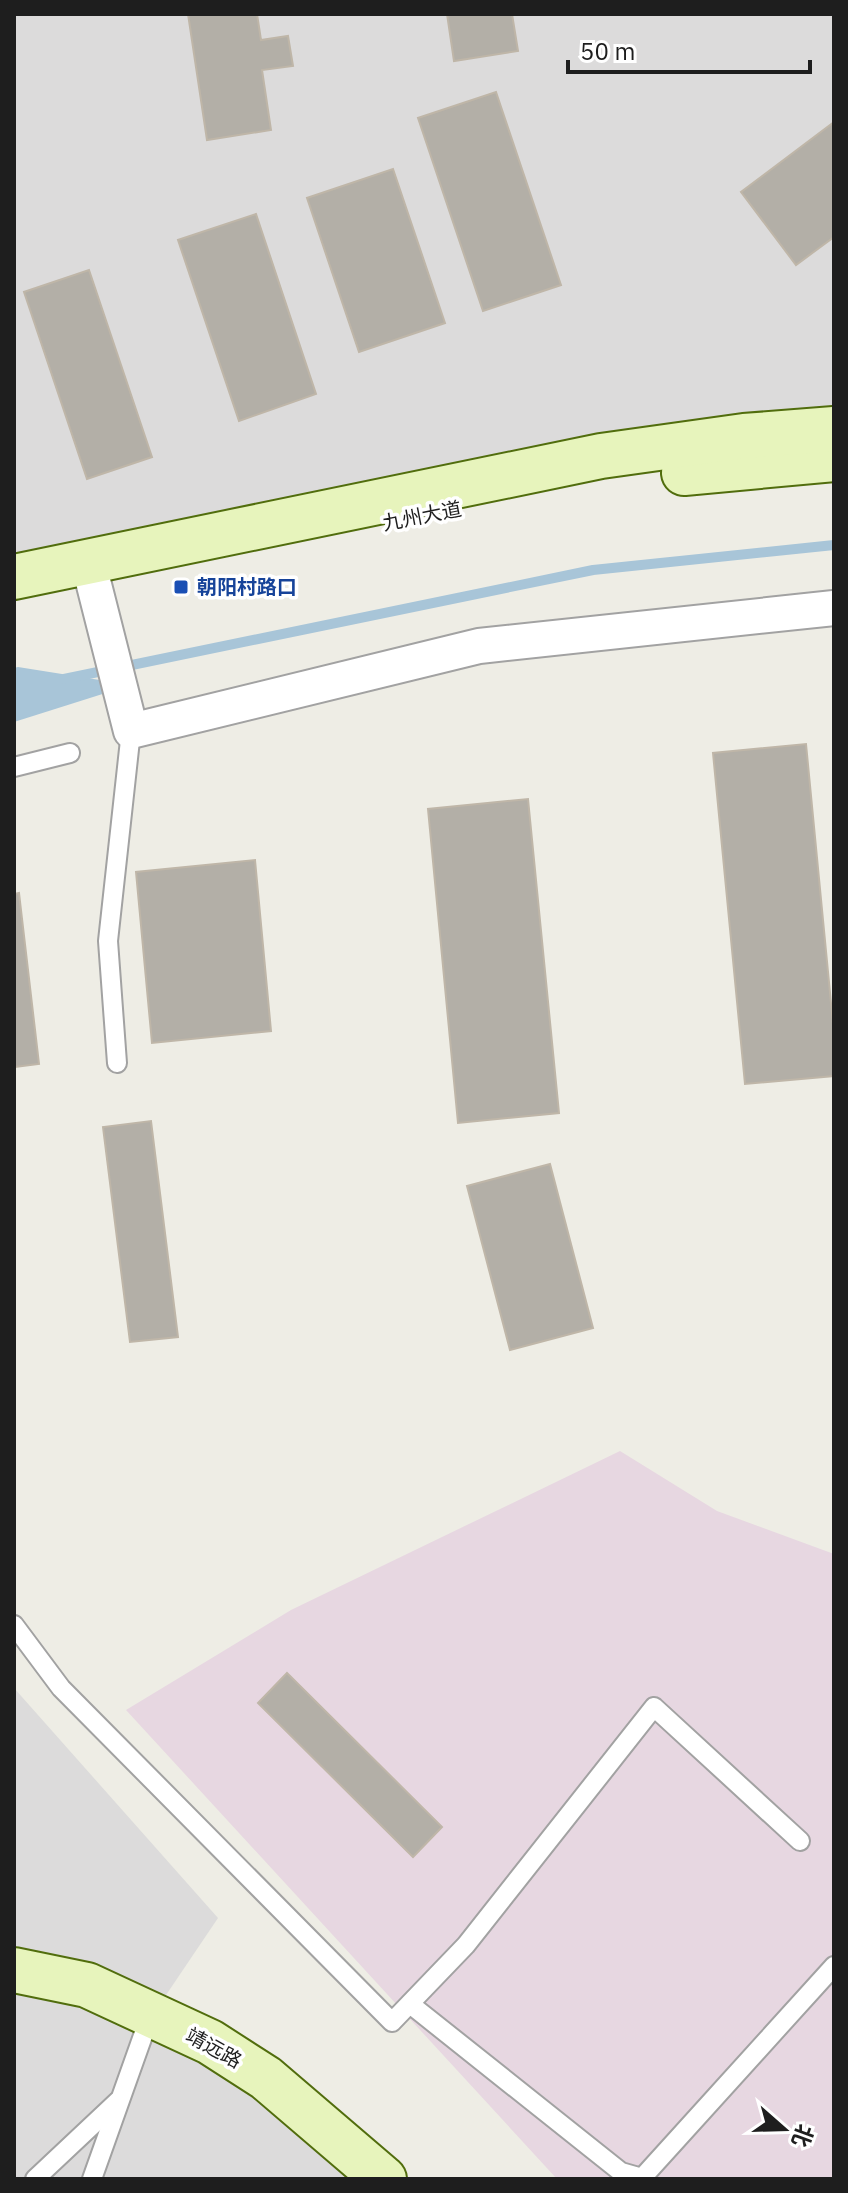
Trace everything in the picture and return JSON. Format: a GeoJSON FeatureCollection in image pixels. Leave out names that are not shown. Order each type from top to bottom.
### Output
{"type":"FeatureCollection","features":[{"type":"Feature","properties":{"kind":"main road"},"geometry":{"type":"LineString","coordinates":[[14,577],[93,571],[601,456],[744,436],[834,429]]}},
{"type":"Feature","properties":{"kind":"main road","name":"九州大道"},"geometry":{"type":"LineString","coordinates":[[14,601],[93,571],[601,481],[834,459]]}},
{"type":"Feature","properties":{"kind":"main road","name":"靖远路"},"geometry":{"type":"LineString","coordinates":[[14,1970],[87,1985],[210,2042],[266,2078],[384,2179]]}},
{"type":"Feature","properties":{"kind":"street"},"geometry":{"type":"LineString","coordinates":[[93,571],[131,731],[479,646],[834,608]]}},
{"type":"Feature","properties":{"kind":"lane"},"geometry":{"type":"LineString","coordinates":[[117,1063],[108,941],[131,731]]}},
{"type":"Feature","properties":{"kind":"lane"},"geometry":{"type":"LineString","coordinates":[[14,767],[70,753]]}},
{"type":"Feature","properties":{"kind":"lane"},"geometry":{"type":"LineString","coordinates":[[14,1625],[61,1688],[392,2022],[466,1945],[654,1707],[800,1841]]}},
{"type":"Feature","properties":{"kind":"lane"},"geometry":{"type":"LineString","coordinates":[[410,2004],[621,2172],[642,2178],[834,1966]]}},
{"type":"Feature","properties":{"kind":"lane"},"geometry":{"type":"LineString","coordinates":[[92,2179],[150,2016]]}},
{"type":"Feature","properties":{"kind":"lane"},"geometry":{"type":"LineString","coordinates":[[35,2179],[120,2099]]}},
{"type":"Feature","properties":{"kind":"shaded area"},"geometry":{"type":"Polygon","coordinates":[[[14,14],[834,14],[834,422],[14,563],[14,14]]]}},
{"type":"Feature","properties":{"kind":"shaded area"},"geometry":{"type":"Polygon","coordinates":[[[620,1451],[717,1511],[834,1554],[834,2179],[557,2179],[126,1710],[291,1610],[620,1451]]]}},
{"type":"Feature","properties":{"kind":"shaded area"},"geometry":{"type":"Polygon","coordinates":[[[14,1688],[218,1918],[164,1998],[14,1954],[14,1688]]]}},
{"type":"Feature","properties":{"kind":"shaded area"},"geometry":{"type":"Polygon","coordinates":[[[14,1992],[35,1992],[157,2036],[322,2116],[385,2179],[14,2179],[14,1992]]]}},
{"type":"Feature","properties":{"kind":"water"},"geometry":{"type":"Polygon","coordinates":[[[14,668],[131,685],[14,722],[14,668]]]}},
{"type":"Feature","properties":{"kind":"building"},"geometry":{"type":"Polygon","coordinates":[[[188,14],[257,14],[261,40],[288,36],[293,66],[262,70],[271,130],[207,140],[188,14]]]}},
{"type":"Feature","properties":{"kind":"building"},"geometry":{"type":"Polygon","coordinates":[[[447,14],[512,14],[518,51],[454,61],[447,14]]]}},
{"type":"Feature","properties":{"kind":"building"},"geometry":{"type":"Polygon","coordinates":[[[496,92],[561,285],[483,311],[418,118],[496,92]]]}},
{"type":"Feature","properties":{"kind":"building"},"geometry":{"type":"Polygon","coordinates":[[[834,122],[834,237],[796,265],[741,192],[834,122]]]}},
{"type":"Feature","properties":{"kind":"building"},"geometry":{"type":"Polygon","coordinates":[[[393,169],[445,323],[359,352],[307,198],[393,169]]]}},
{"type":"Feature","properties":{"kind":"building"},"geometry":{"type":"Polygon","coordinates":[[[256,214],[316,394],[239,421],[178,240],[256,214]]]}},
{"type":"Feature","properties":{"kind":"building"},"geometry":{"type":"Polygon","coordinates":[[[89,270],[152,457],[87,479],[24,292],[89,270]]]}},
{"type":"Feature","properties":{"kind":"building"},"geometry":{"type":"Polygon","coordinates":[[[806,744],[834,1034],[834,1076],[745,1084],[713,753],[806,744]]]}},
{"type":"Feature","properties":{"kind":"building"},"geometry":{"type":"Polygon","coordinates":[[[528,799],[559,1113],[458,1123],[428,809],[528,799]]]}},
{"type":"Feature","properties":{"kind":"building"},"geometry":{"type":"Polygon","coordinates":[[[255,860],[271,1031],[152,1043],[136,872],[255,860]]]}},
{"type":"Feature","properties":{"kind":"building"},"geometry":{"type":"Polygon","coordinates":[[[19,893],[39,1064],[14,1067],[14,894],[19,893]]]}},
{"type":"Feature","properties":{"kind":"building"},"geometry":{"type":"Polygon","coordinates":[[[151,1121],[178,1337],[130,1342],[103,1127],[151,1121]]]}},
{"type":"Feature","properties":{"kind":"building"},"geometry":{"type":"Polygon","coordinates":[[[550,1164],[593,1328],[510,1350],[467,1186],[550,1164]]]}},
{"type":"Feature","properties":{"kind":"building"},"geometry":{"type":"Polygon","coordinates":[[[287,1673],[442,1827],[413,1857],[258,1703],[287,1673]]]}},
{"type":"Feature","properties":{"kind":"waterway"},"geometry":{"type":"LineString","coordinates":[[64,679],[593,570],[834,545]]}},
{"type":"Feature","properties":{"kind":"place","name":"朝阳村路口"},"geometry":{"type":"Point","coordinates":[181,587]}}]}
